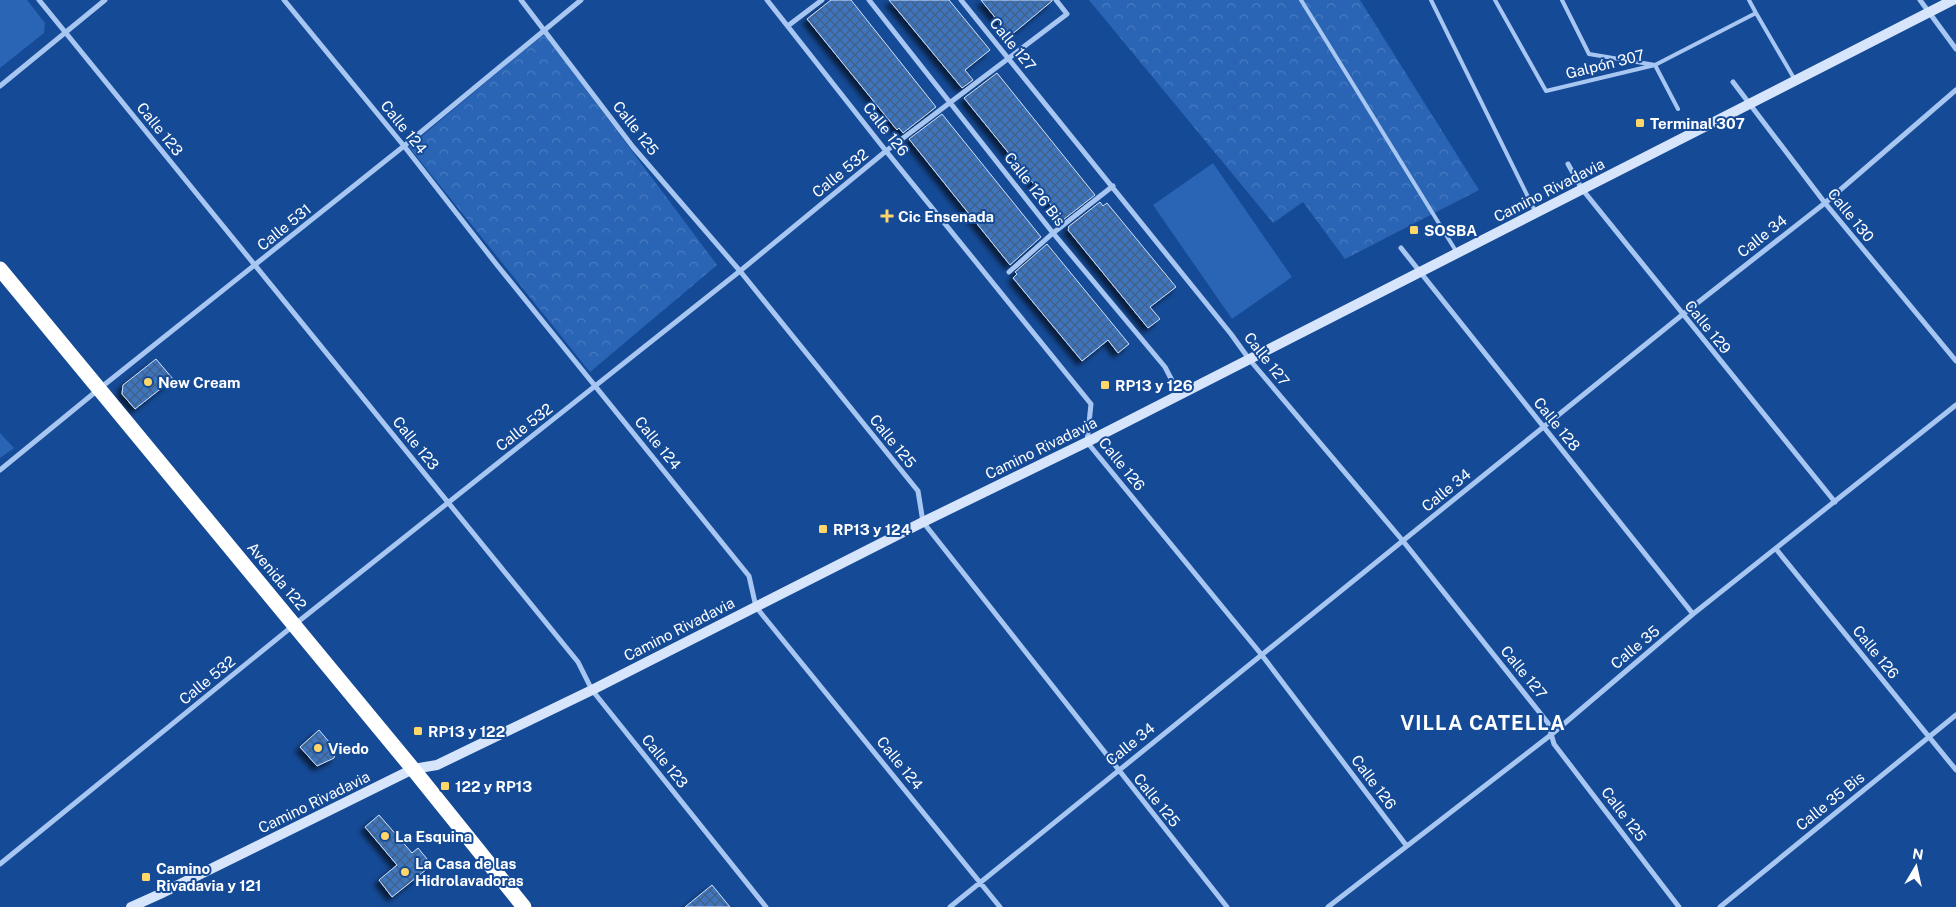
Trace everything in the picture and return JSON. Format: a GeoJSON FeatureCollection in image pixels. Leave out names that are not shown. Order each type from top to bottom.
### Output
{"type":"FeatureCollection","features":[{"type":"Feature","properties":{"kind":"highway","name":"Avenida 122"},"geometry":{"type":"LineString","coordinates":[[0,269],[413,769],[524,907]]}},
{"type":"Feature","properties":{"kind":"main road","name":"Camino Rivadavia"},"geometry":{"type":"LineString","coordinates":[[134,907],[413,769],[436,765],[592,690],[923,522],[1088,442],[1178,394],[1953,0]]}},
{"type":"Feature","properties":{"kind":"street","name":"Calle 123"},"geometry":{"type":"LineString","coordinates":[[39,0],[578,662],[592,690],[766,907]]}},
{"type":"Feature","properties":{"kind":"street"},"geometry":{"type":"LineString","coordinates":[[0,86],[105,0]]}},
{"type":"Feature","properties":{"kind":"street","name":"Calle 124"},"geometry":{"type":"LineString","coordinates":[[284,0],[404,146],[503,273],[749,576],[756,607],[1000,907]]}},
{"type":"Feature","properties":{"kind":"street","name":"Calle 125"},"geometry":{"type":"LineString","coordinates":[[521,0],[633,147],[740,271],[918,491],[923,522],[1226,907]]}},
{"type":"Feature","properties":{"kind":"street","name":"Calle 531"},"geometry":{"type":"LineString","coordinates":[[0,470],[404,146],[582,0]]}},
{"type":"Feature","properties":{"kind":"street","name":"Calle 126"},"geometry":{"type":"LineString","coordinates":[[768,0],[886,151],[1091,404],[1088,442],[1262,654],[1406,845]]}},
{"type":"Feature","properties":{"kind":"street"},"geometry":{"type":"LineString","coordinates":[[789,25],[822,0]]}},
{"type":"Feature","properties":{"kind":"street","name":"Calle 126 Bis"},"geometry":{"type":"LineString","coordinates":[[869,0],[1054,233],[1165,367],[1178,394]]}},
{"type":"Feature","properties":{"kind":"street","name":"Calle 127"},"geometry":{"type":"LineString","coordinates":[[961,0],[1113,186],[1249,359],[1403,541],[1548,722],[1552,734]]}},
{"type":"Feature","properties":{"kind":"street","name":"Calle 532"},"geometry":{"type":"LineString","coordinates":[[0,864],[294,625],[740,271],[886,151],[1067,14],[1056,0]]}},
{"type":"Feature","properties":{"kind":"street"},"geometry":{"type":"LineString","coordinates":[[1920,0],[1956,49]]}},
{"type":"Feature","properties":{"kind":"street","name":"Calle 130"},"geometry":{"type":"LineString","coordinates":[[1733,82],[1825,203],[1956,361]]}},
{"type":"Feature","properties":{"kind":"street","name":"Calle 34"},"geometry":{"type":"LineString","coordinates":[[950,907],[1117,770],[1682,315],[1825,203],[1956,90]]}},
{"type":"Feature","properties":{"kind":"street","name":"Calle 129"},"geometry":{"type":"LineString","coordinates":[[1568,164],[1582,190],[1835,502]]}},
{"type":"Feature","properties":{"kind":"street"},"geometry":{"type":"LineString","coordinates":[[1009,272],[1113,186]]}},
{"type":"Feature","properties":{"kind":"street","name":"Calle 128"},"geometry":{"type":"LineString","coordinates":[[1401,248],[1693,614]]}},
{"type":"Feature","properties":{"kind":"street","name":"Calle 35"},"geometry":{"type":"LineString","coordinates":[[1328,907],[1552,734],[1693,614],[1956,405]]}},
{"type":"Feature","properties":{"kind":"street","name":"Calle 126"},"geometry":{"type":"LineString","coordinates":[[1776,548],[1956,770]]}},
{"type":"Feature","properties":{"kind":"street","name":"Calle 35 Bis"},"geometry":{"type":"LineString","coordinates":[[1720,907],[1956,716]]}},
{"type":"Feature","properties":{"kind":"street","name":"Calle 125"},"geometry":{"type":"LineString","coordinates":[[1552,734],[1554,744],[1679,907]]}},
{"type":"Feature","properties":{"kind":"lane"},"geometry":{"type":"LineString","coordinates":[[1301,0],[1457,253]]}},
{"type":"Feature","properties":{"kind":"lane"},"geometry":{"type":"LineString","coordinates":[[1431,0],[1536,213]]}},
{"type":"Feature","properties":{"kind":"lane","name":"Galpón 307"},"geometry":{"type":"LineString","coordinates":[[1495,0],[1546,91],[1655,65]]}},
{"type":"Feature","properties":{"kind":"lane","name":"Galpón 307"},"geometry":{"type":"LineString","coordinates":[[1562,0],[1589,54],[1655,65]]}},
{"type":"Feature","properties":{"kind":"lane"},"geometry":{"type":"LineString","coordinates":[[1749,0],[1795,80]]}},
{"type":"Feature","properties":{"kind":"lane"},"geometry":{"type":"LineString","coordinates":[[1678,109],[1655,65],[1756,13]]}},
{"type":"Feature","properties":{"kind":"green space"},"geometry":{"type":"Polygon","coordinates":[[[0,0],[27,0],[45,23],[44,33],[0,68],[0,0]]]}},
{"type":"Feature","properties":{"kind":"green space"},"geometry":{"type":"Polygon","coordinates":[[[1089,0],[1360,0],[1479,190],[1345,259],[1303,202],[1273,223],[1089,0]]]}},
{"type":"Feature","properties":{"kind":"green space"},"geometry":{"type":"Polygon","coordinates":[[[544,33],[717,265],[590,372],[409,147],[544,33]]]}},
{"type":"Feature","properties":{"kind":"green space"},"geometry":{"type":"Polygon","coordinates":[[[1213,163],[1292,277],[1232,319],[1153,205],[1213,163]]]}},
{"type":"Feature","properties":{"kind":"green space"},"geometry":{"type":"Polygon","coordinates":[[[0,433],[14,448],[0,458],[0,433]]]}},
{"type":"Feature","properties":{"kind":"building"},"geometry":{"type":"Polygon","coordinates":[[[831,0],[851,0],[936,107],[903,133],[899,128],[897,130],[807,19],[831,0]]]}},
{"type":"Feature","properties":{"kind":"building"},"geometry":{"type":"Polygon","coordinates":[[[889,0],[949,0],[990,50],[965,70],[973,80],[962,88],[889,0]]]}},
{"type":"Feature","properties":{"kind":"building"},"geometry":{"type":"Polygon","coordinates":[[[981,0],[1052,0],[1052,1],[1010,36],[981,0]]]}},
{"type":"Feature","properties":{"kind":"building"},"geometry":{"type":"Polygon","coordinates":[[[997,73],[1095,195],[1063,220],[964,98],[997,73]]]}},
{"type":"Feature","properties":{"kind":"building"},"geometry":{"type":"Polygon","coordinates":[[[942,114],[1041,237],[1010,265],[909,139],[942,114]]]}},
{"type":"Feature","properties":{"kind":"building"},"geometry":{"type":"Polygon","coordinates":[[[1100,202],[1103,206],[1107,203],[1176,287],[1150,307],[1160,319],[1148,328],[1068,230],[1068,227],[1100,202]]]}},
{"type":"Feature","properties":{"kind":"building"},"geometry":{"type":"Polygon","coordinates":[[[1047,244],[1129,344],[1118,353],[1108,340],[1082,361],[1013,278],[1017,274],[1015,272],[1047,244]]]}},
{"type":"Feature","properties":{"kind":"building","name":"New Cream"},"geometry":{"type":"Polygon","coordinates":[[[156,359],[173,379],[135,409],[122,394],[123,385],[156,359]]]}},
{"type":"Feature","properties":{"kind":"building","name":"Viedo"},"geometry":{"type":"Polygon","coordinates":[[[319,730],[336,750],[334,758],[317,766],[300,747],[319,730]]]}},
{"type":"Feature","properties":{"kind":"building"},"geometry":{"type":"Polygon","coordinates":[[[379,815],[412,853],[418,848],[432,865],[392,897],[379,880],[397,865],[365,827],[379,815]]]}},
{"type":"Feature","properties":{"kind":"building"},"geometry":{"type":"Polygon","coordinates":[[[712,885],[730,907],[685,907],[712,885]]]}},
{"type":"Feature","properties":{"kind":"place","name":"Terminal 307"},"geometry":{"type":"Point","coordinates":[1640,123]}},
{"type":"Feature","properties":{"kind":"place","name":"Cic Ensenada"},"geometry":{"type":"Point","coordinates":[887,216]}},
{"type":"Feature","properties":{"kind":"place","name":"SOSBA"},"geometry":{"type":"Point","coordinates":[1414,230]}},
{"type":"Feature","properties":{"kind":"place","name":"New Cream"},"geometry":{"type":"Point","coordinates":[148,382]}},
{"type":"Feature","properties":{"kind":"place","name":"RP13 y 126"},"geometry":{"type":"Point","coordinates":[1105,385]}},
{"type":"Feature","properties":{"kind":"place","name":"RP13 y 124"},"geometry":{"type":"Point","coordinates":[823,529]}},
{"type":"Feature","properties":{"kind":"place","name":"RP13 y 122"},"geometry":{"type":"Point","coordinates":[418,731]}},
{"type":"Feature","properties":{"kind":"place","name":"Viedo"},"geometry":{"type":"Point","coordinates":[318,748]}},
{"type":"Feature","properties":{"kind":"place","name":"122 y RP13"},"geometry":{"type":"Point","coordinates":[445,786]}},
{"type":"Feature","properties":{"kind":"place","name":"La Esquina"},"geometry":{"type":"Point","coordinates":[385,836]}},
{"type":"Feature","properties":{"kind":"place","name":"La Casa de las Hidrolavadoras"},"geometry":{"type":"Point","coordinates":[405,872]}},
{"type":"Feature","properties":{"kind":"place","name":"Camino Rivadavia y 121"},"geometry":{"type":"Point","coordinates":[146,877]}},
{"type":"Feature","properties":{"kind":"district","name":"VILLA CATELLA"},"geometry":{"type":"Point","coordinates":[1483,723]}}]}
